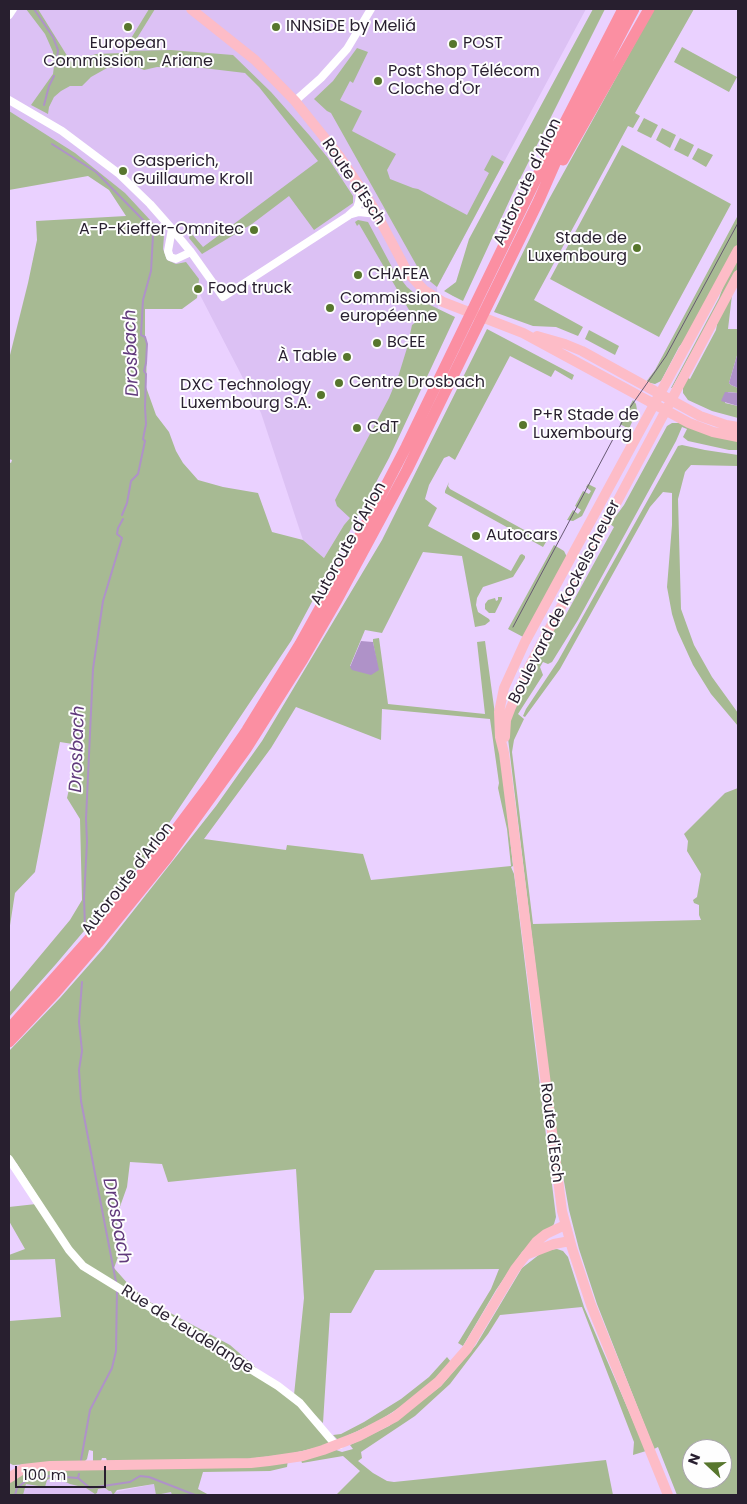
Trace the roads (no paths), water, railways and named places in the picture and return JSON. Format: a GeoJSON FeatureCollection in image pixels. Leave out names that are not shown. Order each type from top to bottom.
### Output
{"type":"FeatureCollection","features":[{"type":"Feature","properties":{"kind":"highway","name":"Autoroute d'Arlon"},"geometry":{"type":"LineString","coordinates":[[9,1042],[62,985],[138,895],[213,794],[274,705],[337,600],[383,517],[539,200],[564,143],[634,9]]}},
{"type":"Feature","properties":{"kind":"highway"},"geometry":{"type":"LineString","coordinates":[[609,54],[638,9]]}},
{"type":"Feature","properties":{"kind":"highway"},"geometry":{"type":"LineString","coordinates":[[539,200],[648,9]]}},
{"type":"Feature","properties":{"kind":"highway","name":"Autoroute d'Arlon"},"geometry":{"type":"LineString","coordinates":[[9,1029],[92,936],[165,845],[210,784],[300,644],[342,570],[406,448],[539,173],[620,12]]}},
{"type":"Feature","properties":{"kind":"main road","name":"Route d'Esch"},"geometry":{"type":"LineString","coordinates":[[191,9],[255,60],[295,101],[340,157],[361,187],[408,273],[416,283],[433,297],[524,333],[630,390],[665,412],[701,428],[738,437]]}},
{"type":"Feature","properties":{"kind":"main road","name":"Boulevard de Kockelscheuer"},"geometry":{"type":"LineString","coordinates":[[504,753],[500,737],[499,712],[500,700],[509,674],[738,250]]}},
{"type":"Feature","properties":{"kind":"main road","name":"Boulevard de Kockelscheuer"},"geometry":{"type":"LineString","coordinates":[[504,753],[506,720],[520,685],[738,275]]}},
{"type":"Feature","properties":{"kind":"main road","name":"Route d'Esch"},"geometry":{"type":"LineString","coordinates":[[524,333],[566,344],[700,416],[738,427]]}},
{"type":"Feature","properties":{"kind":"main road","name":"Route d'Esch"},"geometry":{"type":"LineString","coordinates":[[504,753],[556,1173],[566,1225],[592,1305],[668,1495]]}},
{"type":"Feature","properties":{"kind":"main road"},"geometry":{"type":"LineString","coordinates":[[9,1476],[23,1469],[50,1466],[251,1463],[303,1456],[340,1445],[377,1428],[395,1417],[438,1382],[467,1349],[525,1256],[541,1238],[566,1225]]}},
{"type":"Feature","properties":{"kind":"main road"},"geometry":{"type":"LineString","coordinates":[[525,1256],[570,1240]]}},
{"type":"Feature","properties":{"kind":"street"},"geometry":{"type":"LineString","coordinates":[[9,15],[13,9]]}},
{"type":"Feature","properties":{"kind":"street"},"geometry":{"type":"LineString","coordinates":[[295,101],[321,78],[348,49],[370,9]]}},
{"type":"Feature","properties":{"kind":"street"},"geometry":{"type":"LineString","coordinates":[[9,100],[62,131],[118,173],[150,204],[172,229],[223,297],[348,216],[357,208],[361,187]]}},
{"type":"Feature","properties":{"kind":"street"},"geometry":{"type":"LineString","coordinates":[[348,216],[359,212],[377,214]]}},
{"type":"Feature","properties":{"kind":"street"},"geometry":{"type":"LineString","coordinates":[[172,229],[168,250],[170,257],[176,259],[191,252]]}},
{"type":"Feature","properties":{"kind":"street","name":"Rue de Leudelange"},"geometry":{"type":"LineString","coordinates":[[9,1159],[75,1257],[88,1270],[278,1386],[300,1403],[334,1443],[340,1445]]}},
{"type":"Feature","properties":{"kind":"waterway","name":"Drosbach"},"geometry":{"type":"LineString","coordinates":[[34,9],[53,37],[58,50],[56,66]]}},
{"type":"Feature","properties":{"kind":"waterway","name":"Drosbach"},"geometry":{"type":"LineString","coordinates":[[44,105],[54,76]]}},
{"type":"Feature","properties":{"kind":"waterway","name":"Drosbach"},"geometry":{"type":"LineString","coordinates":[[52,144],[96,172],[147,224],[153,235],[151,271],[143,300],[141,335],[145,337],[147,344],[144,371],[146,374],[146,424],[143,439],[145,441],[138,474],[131,481],[127,503],[122,515]]}},
{"type":"Feature","properties":{"kind":"waterway","name":"Drosbach"},"geometry":{"type":"LineString","coordinates":[[85,927],[86,819],[93,669],[103,601],[122,538],[117,534],[123,519]]}},
{"type":"Feature","properties":{"kind":"waterway","name":"Drosbach"},"geometry":{"type":"LineString","coordinates":[[82,982],[79,1022],[82,1051],[79,1070],[81,1101],[116,1282]]}},
{"type":"Feature","properties":{"kind":"waterway","name":"Drosbach"},"geometry":{"type":"LineString","coordinates":[[81,1460],[90,1410],[112,1368],[116,1351],[117,1289]]}},
{"type":"Feature","properties":{"kind":"waterway","name":"Drosbach"},"geometry":{"type":"LineString","coordinates":[[79,1474],[78,1478],[90,1488],[130,1482],[140,1476],[149,1477],[195,1495]]}},
{"type":"Feature","properties":{"kind":"waterway"},"geometry":{"type":"LineString","coordinates":[[15,1495],[17,1488],[27,1480],[50,1476],[78,1478]]}},
{"type":"Feature","properties":{"kind":"tram line"},"geometry":{"type":"LineString","coordinates":[[513,627],[629,409],[666,356],[738,223]]}},
{"type":"Feature","properties":{"kind":"place","name":"European Commission - Ariane"},"geometry":{"type":"Point","coordinates":[128,27]}},
{"type":"Feature","properties":{"kind":"place","name":"INNSiDE by Meliá"},"geometry":{"type":"Point","coordinates":[276,27]}},
{"type":"Feature","properties":{"kind":"place","name":"POST"},"geometry":{"type":"Point","coordinates":[453,44]}},
{"type":"Feature","properties":{"kind":"place","name":"Post Shop Télécom Cloche d'Or"},"geometry":{"type":"Point","coordinates":[378,81]}},
{"type":"Feature","properties":{"kind":"place","name":"Gasperich, Guillaume Kroll"},"geometry":{"type":"Point","coordinates":[123,171]}},
{"type":"Feature","properties":{"kind":"place","name":"A-P-Kieffer-Omnitec"},"geometry":{"type":"Point","coordinates":[254,230]}},
{"type":"Feature","properties":{"kind":"place","name":"Stade de Luxembourg"},"geometry":{"type":"Point","coordinates":[637,248]}},
{"type":"Feature","properties":{"kind":"place","name":"CHAFEA"},"geometry":{"type":"Point","coordinates":[358,275]}},
{"type":"Feature","properties":{"kind":"place","name":"Food truck"},"geometry":{"type":"Point","coordinates":[198,289]}},
{"type":"Feature","properties":{"kind":"place","name":"Commission européenne"},"geometry":{"type":"Point","coordinates":[330,308]}},
{"type":"Feature","properties":{"kind":"place","name":"BCEE"},"geometry":{"type":"Point","coordinates":[377,343]}},
{"type":"Feature","properties":{"kind":"place","name":"À Table"},"geometry":{"type":"Point","coordinates":[347,357]}},
{"type":"Feature","properties":{"kind":"place","name":"Centre Drosbach"},"geometry":{"type":"Point","coordinates":[339,383]}},
{"type":"Feature","properties":{"kind":"place","name":"DXC Technology Luxembourg S.A."},"geometry":{"type":"Point","coordinates":[321,395]}},
{"type":"Feature","properties":{"kind":"place","name":"P+R Stade de Luxembourg"},"geometry":{"type":"Point","coordinates":[523,425]}},
{"type":"Feature","properties":{"kind":"place","name":"CdT"},"geometry":{"type":"Point","coordinates":[357,428]}},
{"type":"Feature","properties":{"kind":"place","name":"Autocars"},"geometry":{"type":"Point","coordinates":[476,536]}}]}
